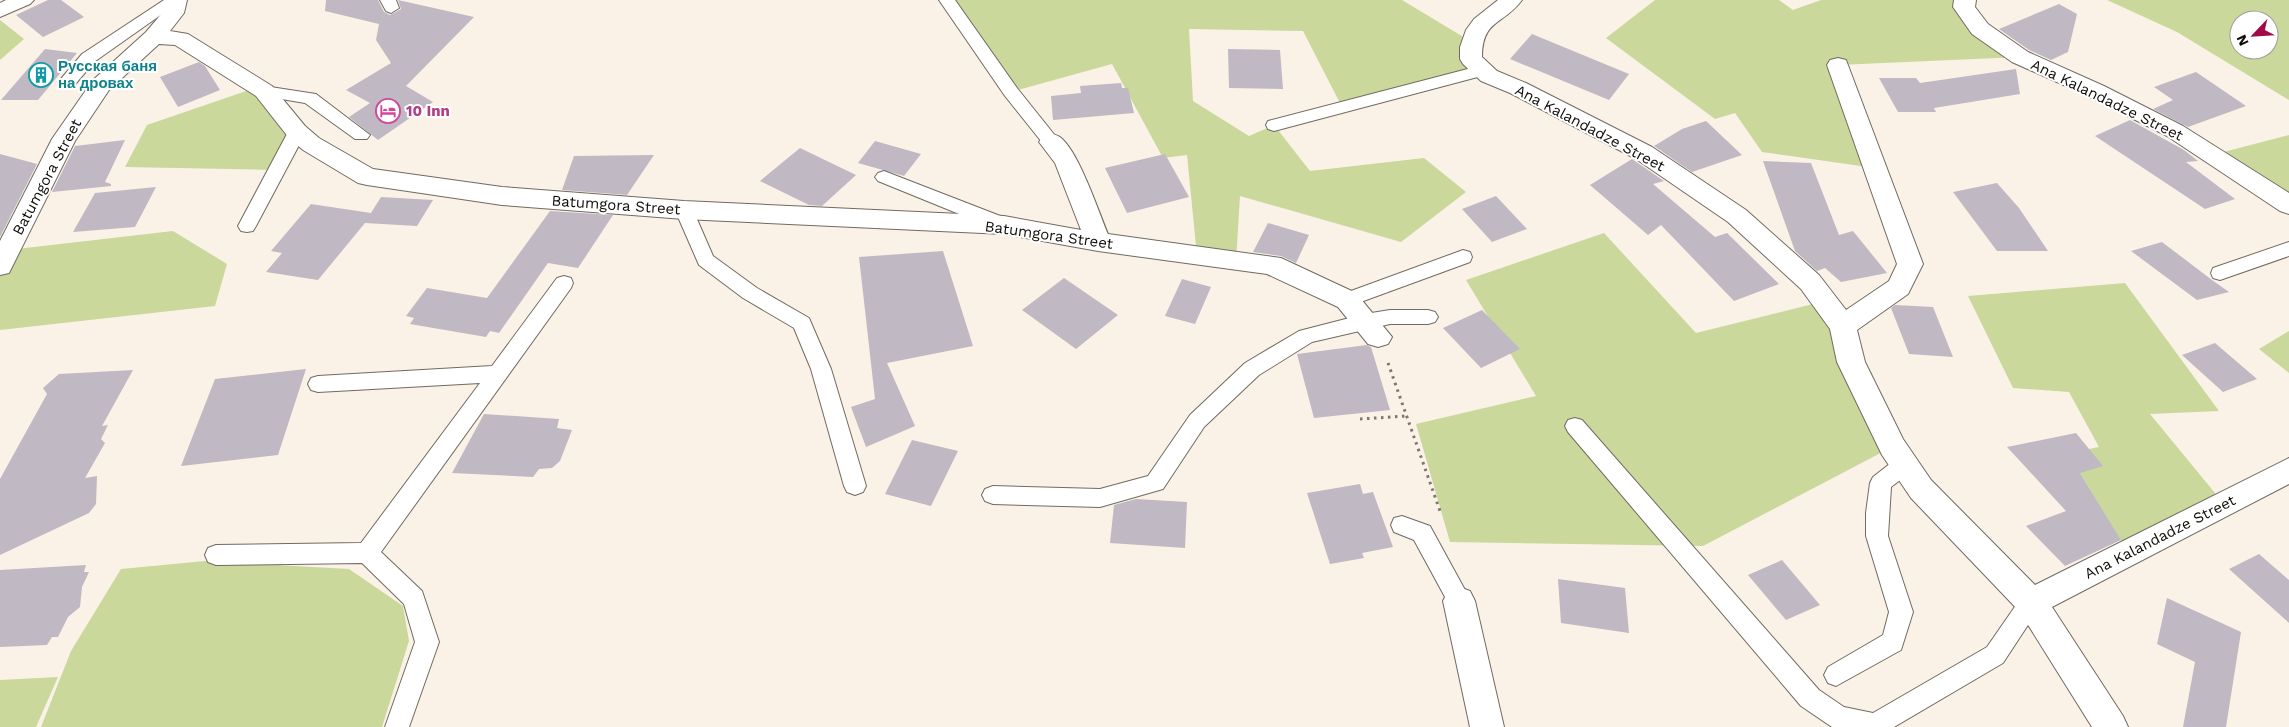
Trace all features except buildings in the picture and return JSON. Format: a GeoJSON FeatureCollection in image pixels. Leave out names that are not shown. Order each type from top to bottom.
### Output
{"type":"FeatureCollection","features":[{"type":"Feature","properties":{"kind":"street"},"geometry":{"type":"LineString","coordinates":[[0,11],[24,0]]}},
{"type":"Feature","properties":{"kind":"street"},"geometry":{"type":"LineString","coordinates":[[154,37],[173,12],[175,0]]}},
{"type":"Feature","properties":{"kind":"street","name":"Ana Kalandadze Street"},"geometry":{"type":"LineString","coordinates":[[1511,0],[1477,27],[1470,41],[1472,59],[1489,76],[1518,88],[1644,153],[1737,216],[1810,282],[1843,326],[1851,362],[1892,447],[1921,489],[2031,602],[2111,727]]}},
{"type":"Feature","properties":{"kind":"street","name":"Ana Kalandadze Street"},"geometry":{"type":"LineString","coordinates":[[1965,0],[1964,7],[1980,29],[2020,58],[2096,91],[2175,131],[2289,205]]}},
{"type":"Feature","properties":{"kind":"street","name":"Batumgora Street"},"geometry":{"type":"LineString","coordinates":[[0,266],[64,139],[101,85],[154,37],[180,39],[264,91],[297,132],[311,144],[366,177],[502,196],[684,210],[1004,225],[1098,242],[1272,265],[1347,300],[1371,329]]}},
{"type":"Feature","properties":{"kind":"street"},"geometry":{"type":"LineString","coordinates":[[1838,65],[1910,264],[1899,287],[1843,326]]}},
{"type":"Feature","properties":{"kind":"street"},"geometry":{"type":"LineString","coordinates":[[1051,142],[1066,161],[1098,242]]}},
{"type":"Feature","properties":{"kind":"street","name":"Ana Kalandadze Street"},"geometry":{"type":"LineString","coordinates":[[2031,602],[2099,569],[2289,470]]}},
{"type":"Feature","properties":{"kind":"street"},"geometry":{"type":"LineString","coordinates":[[1459,602],[1487,727]]}},
{"type":"Feature","properties":{"kind":"lane"},"geometry":{"type":"LineString","coordinates":[[66,84],[88,58],[175,0]]}},
{"type":"Feature","properties":{"kind":"lane"},"geometry":{"type":"LineString","coordinates":[[947,0],[1011,92],[1051,142]]}},
{"type":"Feature","properties":{"kind":"lane"},"geometry":{"type":"LineString","coordinates":[[1274,125],[1483,70]]}},
{"type":"Feature","properties":{"kind":"lane"},"geometry":{"type":"LineString","coordinates":[[264,91],[310,98],[361,135]]}},
{"type":"Feature","properties":{"kind":"lane"},"geometry":{"type":"LineString","coordinates":[[247,226],[297,132]]}},
{"type":"Feature","properties":{"kind":"lane"},"geometry":{"type":"LineString","coordinates":[[884,177],[1004,225]]}},
{"type":"Feature","properties":{"kind":"lane"},"geometry":{"type":"LineString","coordinates":[[684,210],[706,260],[750,293],[802,323],[821,369],[855,486]]}},
{"type":"Feature","properties":{"kind":"lane"},"geometry":{"type":"LineString","coordinates":[[2220,273],[2289,249]]}},
{"type":"Feature","properties":{"kind":"lane"},"geometry":{"type":"LineString","coordinates":[[1347,300],[1463,257]]}},
{"type":"Feature","properties":{"kind":"lane"},"geometry":{"type":"LineString","coordinates":[[367,553],[564,283]]}},
{"type":"Feature","properties":{"kind":"lane"},"geometry":{"type":"LineString","coordinates":[[993,495],[1100,498],[1155,483],[1197,421],[1252,369],[1306,336],[1371,329],[1390,317],[1428,317]]}},
{"type":"Feature","properties":{"kind":"lane"},"geometry":{"type":"LineString","coordinates":[[318,384],[498,374]]}},
{"type":"Feature","properties":{"kind":"lane"},"geometry":{"type":"LineString","coordinates":[[1574,426],[1810,698],[1839,718],[1875,725],[1994,655],[2031,602]]}},
{"type":"Feature","properties":{"kind":"lane"},"geometry":{"type":"LineString","coordinates":[[1836,675],[1893,642],[1901,612],[1877,536],[1876,513],[1881,483],[1904,464]]}},
{"type":"Feature","properties":{"kind":"lane"},"geometry":{"type":"LineString","coordinates":[[1402,525],[1422,534],[1459,602]]}},
{"type":"Feature","properties":{"kind":"lane"},"geometry":{"type":"LineString","coordinates":[[216,556],[367,553],[414,598],[427,642],[397,727]]}},
{"type":"Feature","properties":{"kind":"path"},"geometry":{"type":"LineString","coordinates":[[1371,329],[1408,416],[1431,487]]}},
{"type":"Feature","properties":{"kind":"path"},"geometry":{"type":"LineString","coordinates":[[1360,419],[1408,416]]}},
{"type":"Feature","properties":{"kind":"green space"},"geometry":{"type":"Polygon","coordinates":[[[954,0],[1402,0],[1470,41],[1483,70],[1342,107],[1303,31],[1189,29],[1193,101],[1249,136],[1274,125],[1310,171],[1424,158],[1466,192],[1401,242],[1240,196],[1236,262],[1197,256],[1187,155],[1163,158],[1112,64],[1011,92],[954,0]]]}},
{"type":"Feature","properties":{"kind":"green space"},"geometry":{"type":"Polygon","coordinates":[[[1655,0],[1779,0],[1793,10],[1821,0],[1965,0],[1964,7],[2020,57],[1838,65],[1875,168],[1762,152],[1735,113],[1715,119],[1606,38],[1655,0]]]}},
{"type":"Feature","properties":{"kind":"green space"},"geometry":{"type":"Polygon","coordinates":[[[2107,0],[2289,0],[2289,100],[2177,32],[2107,0]]]}},
{"type":"Feature","properties":{"kind":"green space"},"geometry":{"type":"Polygon","coordinates":[[[0,20],[24,39],[0,60],[0,20]]]}},
{"type":"Feature","properties":{"kind":"green space"},"geometry":{"type":"Polygon","coordinates":[[[252,89],[297,132],[278,170],[125,167],[147,125],[252,89]]]}},
{"type":"Feature","properties":{"kind":"green space"},"geometry":{"type":"Polygon","coordinates":[[[2289,135],[2289,205],[2212,155],[2289,135]]]}},
{"type":"Feature","properties":{"kind":"green space"},"geometry":{"type":"Polygon","coordinates":[[[173,231],[227,264],[215,306],[0,330],[0,266],[8,250],[173,231]]]}},
{"type":"Feature","properties":{"kind":"green space"},"geometry":{"type":"Polygon","coordinates":[[[1604,233],[1696,333],[1825,301],[1892,447],[1703,546],[1450,542],[1416,424],[1536,396],[1466,280],[1604,233]]]}},
{"type":"Feature","properties":{"kind":"green space"},"geometry":{"type":"Polygon","coordinates":[[[2125,283],[2219,411],[2150,414],[2224,504],[2129,554],[2068,453],[2099,447],[2069,392],[2013,388],[1968,296],[2125,283]]]}},
{"type":"Feature","properties":{"kind":"green space"},"geometry":{"type":"Polygon","coordinates":[[[2289,331],[2289,373],[2259,349],[2289,331]]]}},
{"type":"Feature","properties":{"kind":"green space"},"geometry":{"type":"Polygon","coordinates":[[[205,561],[349,569],[403,606],[409,641],[382,727],[41,727],[71,651],[121,569],[205,561]]]}},
{"type":"Feature","properties":{"kind":"green space"},"geometry":{"type":"Polygon","coordinates":[[[58,677],[36,727],[0,727],[0,680],[58,677]]]}},
{"type":"Feature","properties":{"kind":"place","name":"Русская баня на дровах"},"geometry":{"type":"Point","coordinates":[41,75]}},
{"type":"Feature","properties":{"kind":"place","name":"10 Inn"},"geometry":{"type":"Point","coordinates":[388,111]}}]}
